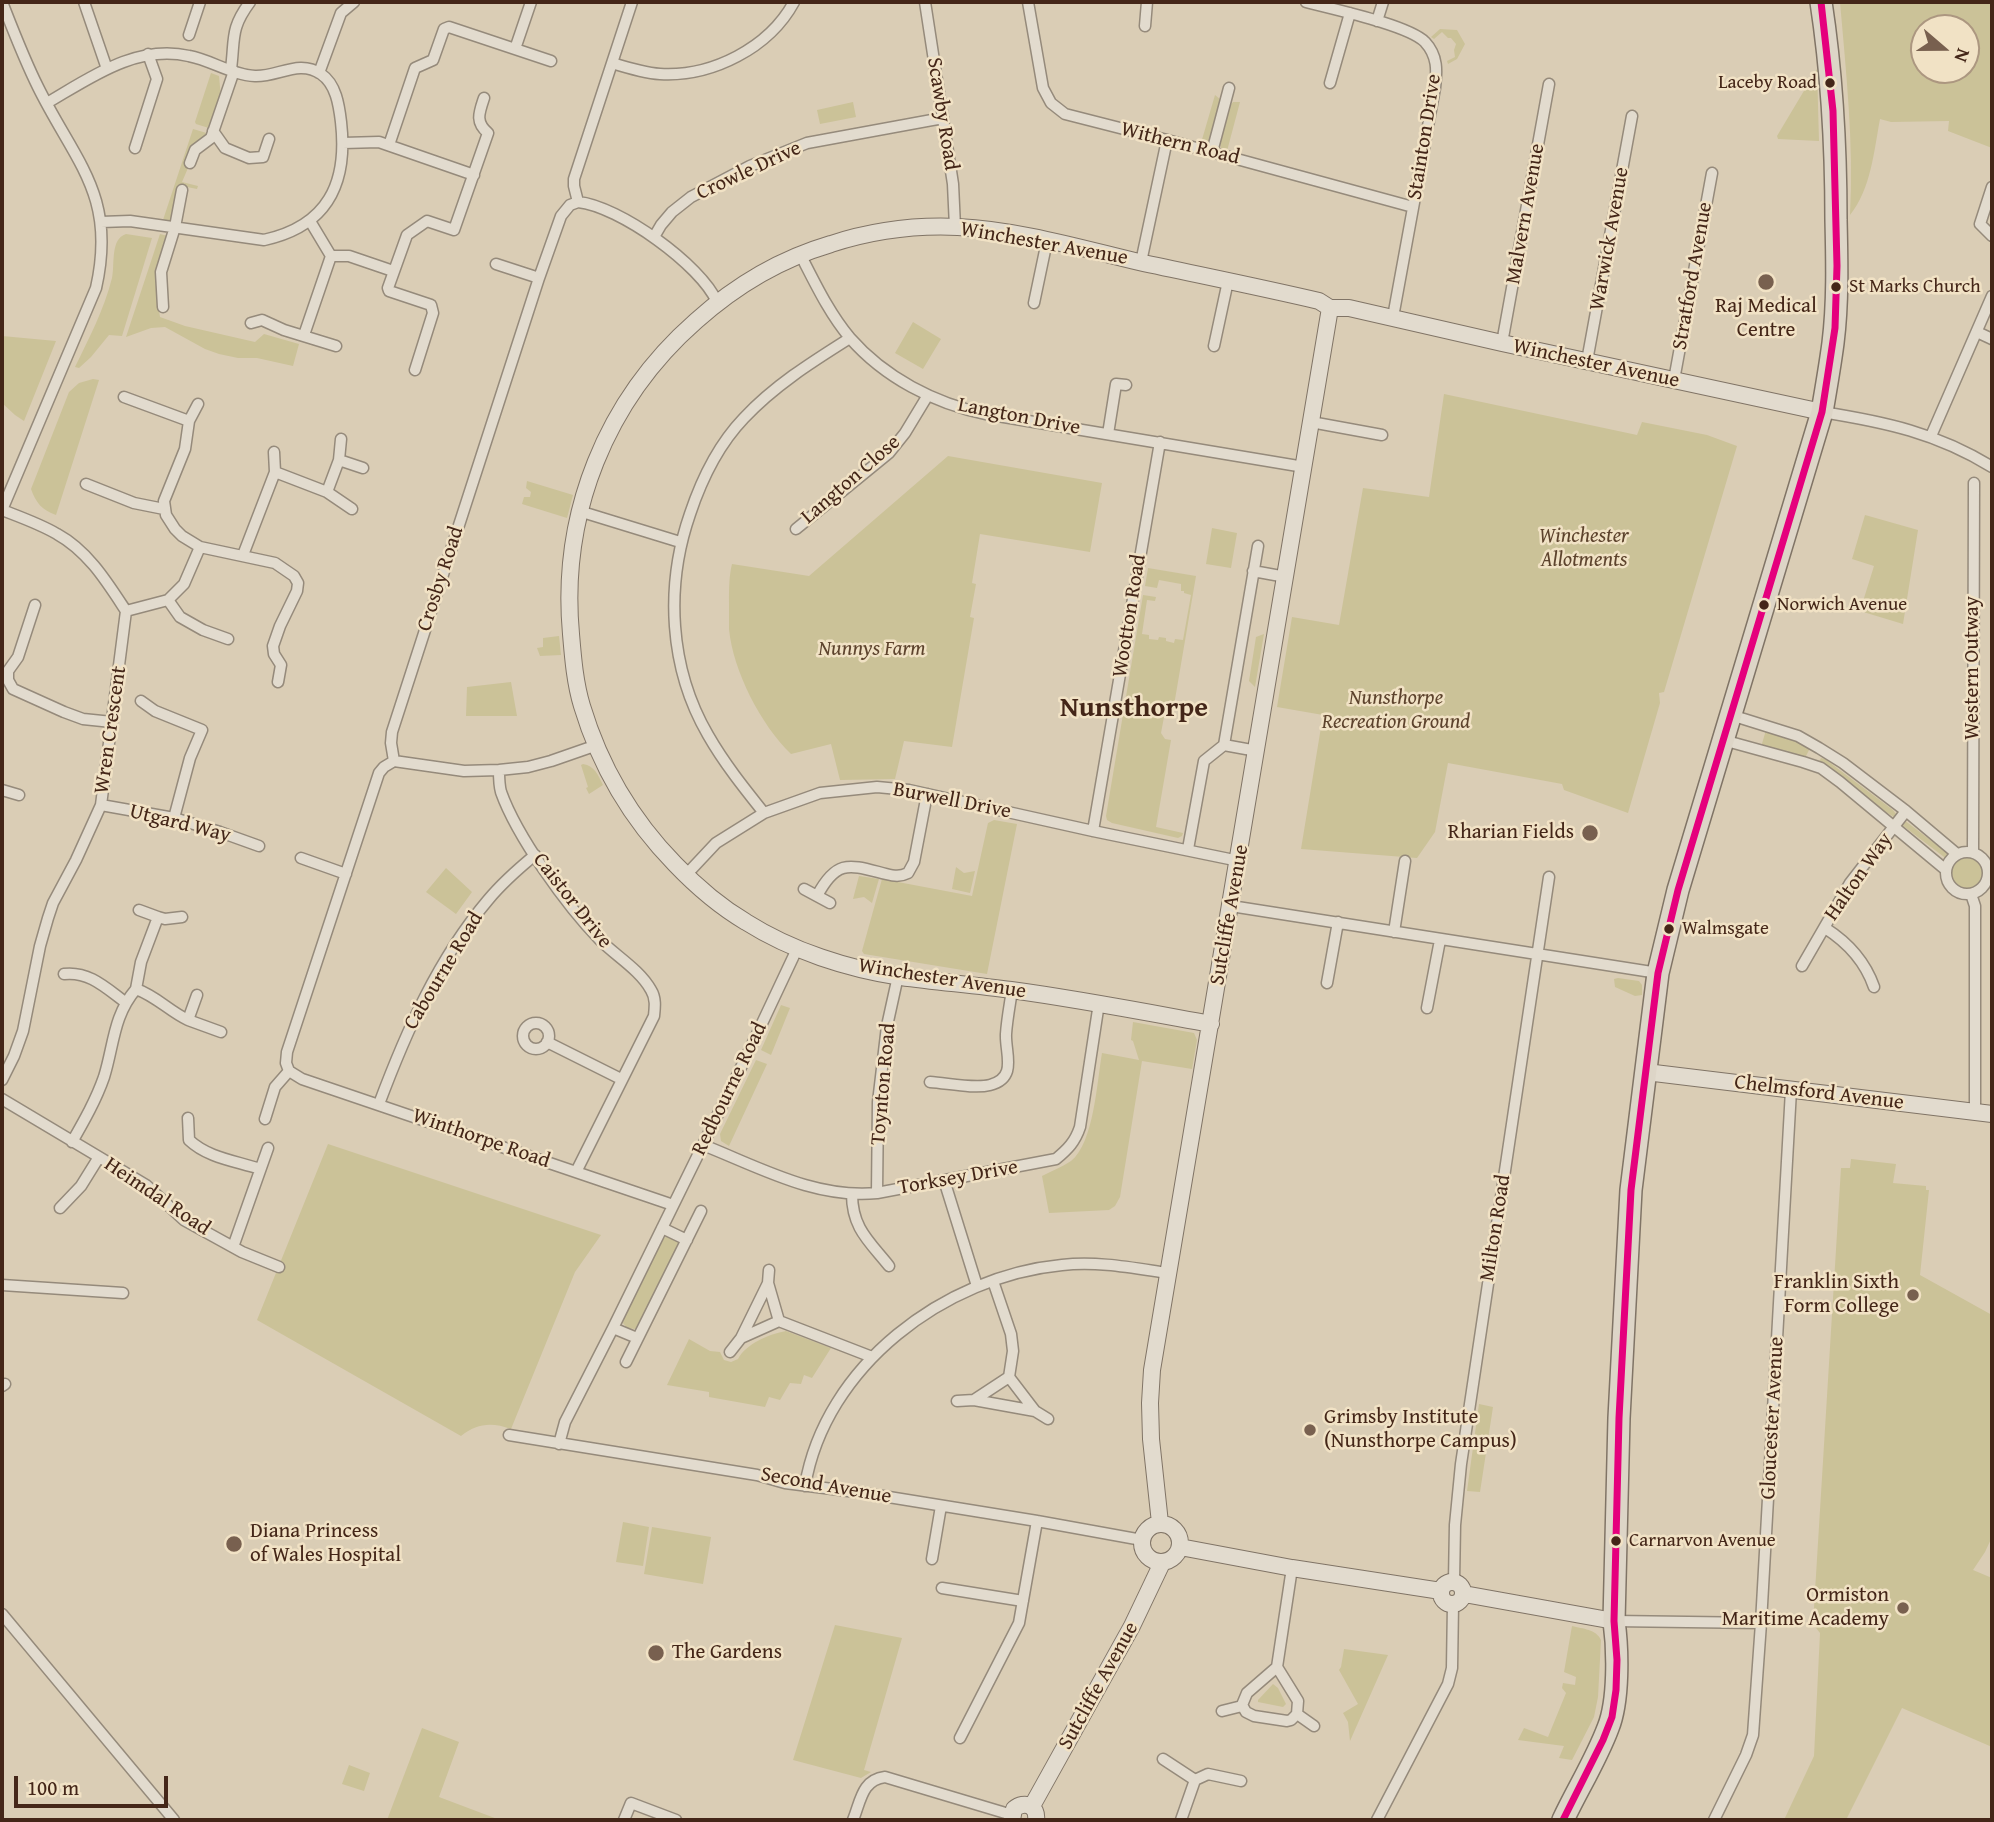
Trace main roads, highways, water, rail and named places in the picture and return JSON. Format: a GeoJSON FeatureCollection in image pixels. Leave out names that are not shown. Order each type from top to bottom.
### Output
{"type":"FeatureCollection","features":[{"type":"Feature","properties":{"kind":"highway"},"geometry":{"type":"LineString","coordinates":[[1563,1820],[1609,1726],[1614,1701],[1619,1418],[1631,1190],[1658,974],[1678,890],[1822,412],[1833,342],[1837,261],[1836,175],[1832,102],[1821,2]]}},
{"type":"Feature","properties":{"kind":"place","name":"Laceby Road"},"geometry":{"type":"Point","coordinates":[1830,83]}},
{"type":"Feature","properties":{"kind":"place","name":"Raj Medical Centre"},"geometry":{"type":"Point","coordinates":[1766,282]}},
{"type":"Feature","properties":{"kind":"place","name":"St Marks Church"},"geometry":{"type":"Point","coordinates":[1836,287]}},
{"type":"Feature","properties":{"kind":"place","name":"Norwich Avenue"},"geometry":{"type":"Point","coordinates":[1764,605]}},
{"type":"Feature","properties":{"kind":"place","name":"Rharian Fields"},"geometry":{"type":"Point","coordinates":[1590,833]}},
{"type":"Feature","properties":{"kind":"place","name":"Walmsgate"},"geometry":{"type":"Point","coordinates":[1669,929]}},
{"type":"Feature","properties":{"kind":"place","name":"Franklin Sixth Form College"},"geometry":{"type":"Point","coordinates":[1913,1295]}},
{"type":"Feature","properties":{"kind":"place","name":"Grimsby Institute (Nunsthorpe Campus)"},"geometry":{"type":"Point","coordinates":[1310,1430]}},
{"type":"Feature","properties":{"kind":"place","name":"Carnarvon Avenue"},"geometry":{"type":"Point","coordinates":[1616,1541]}},
{"type":"Feature","properties":{"kind":"place","name":"Diana Princess of Wales Hospital"},"geometry":{"type":"Point","coordinates":[234,1544]}},
{"type":"Feature","properties":{"kind":"place","name":"Ormiston Maritime Academy"},"geometry":{"type":"Point","coordinates":[1903,1608]}},
{"type":"Feature","properties":{"kind":"place","name":"The Gardens"},"geometry":{"type":"Point","coordinates":[656,1653]}},
{"type":"Feature","properties":{"kind":"district","name":"Nunsthorpe"},"geometry":{"type":"Point","coordinates":[1134,709]}},
{"type":"Feature","properties":{"kind":"park label","name":"Winchester Allotments"},"geometry":{"type":"Point","coordinates":[1584,549]}},
{"type":"Feature","properties":{"kind":"park label","name":"Nunnys Farm"},"geometry":{"type":"Point","coordinates":[872,650]}},
{"type":"Feature","properties":{"kind":"park label","name":"Nunsthorpe Recreation Ground"},"geometry":{"type":"Point","coordinates":[1396,711]}}]}
